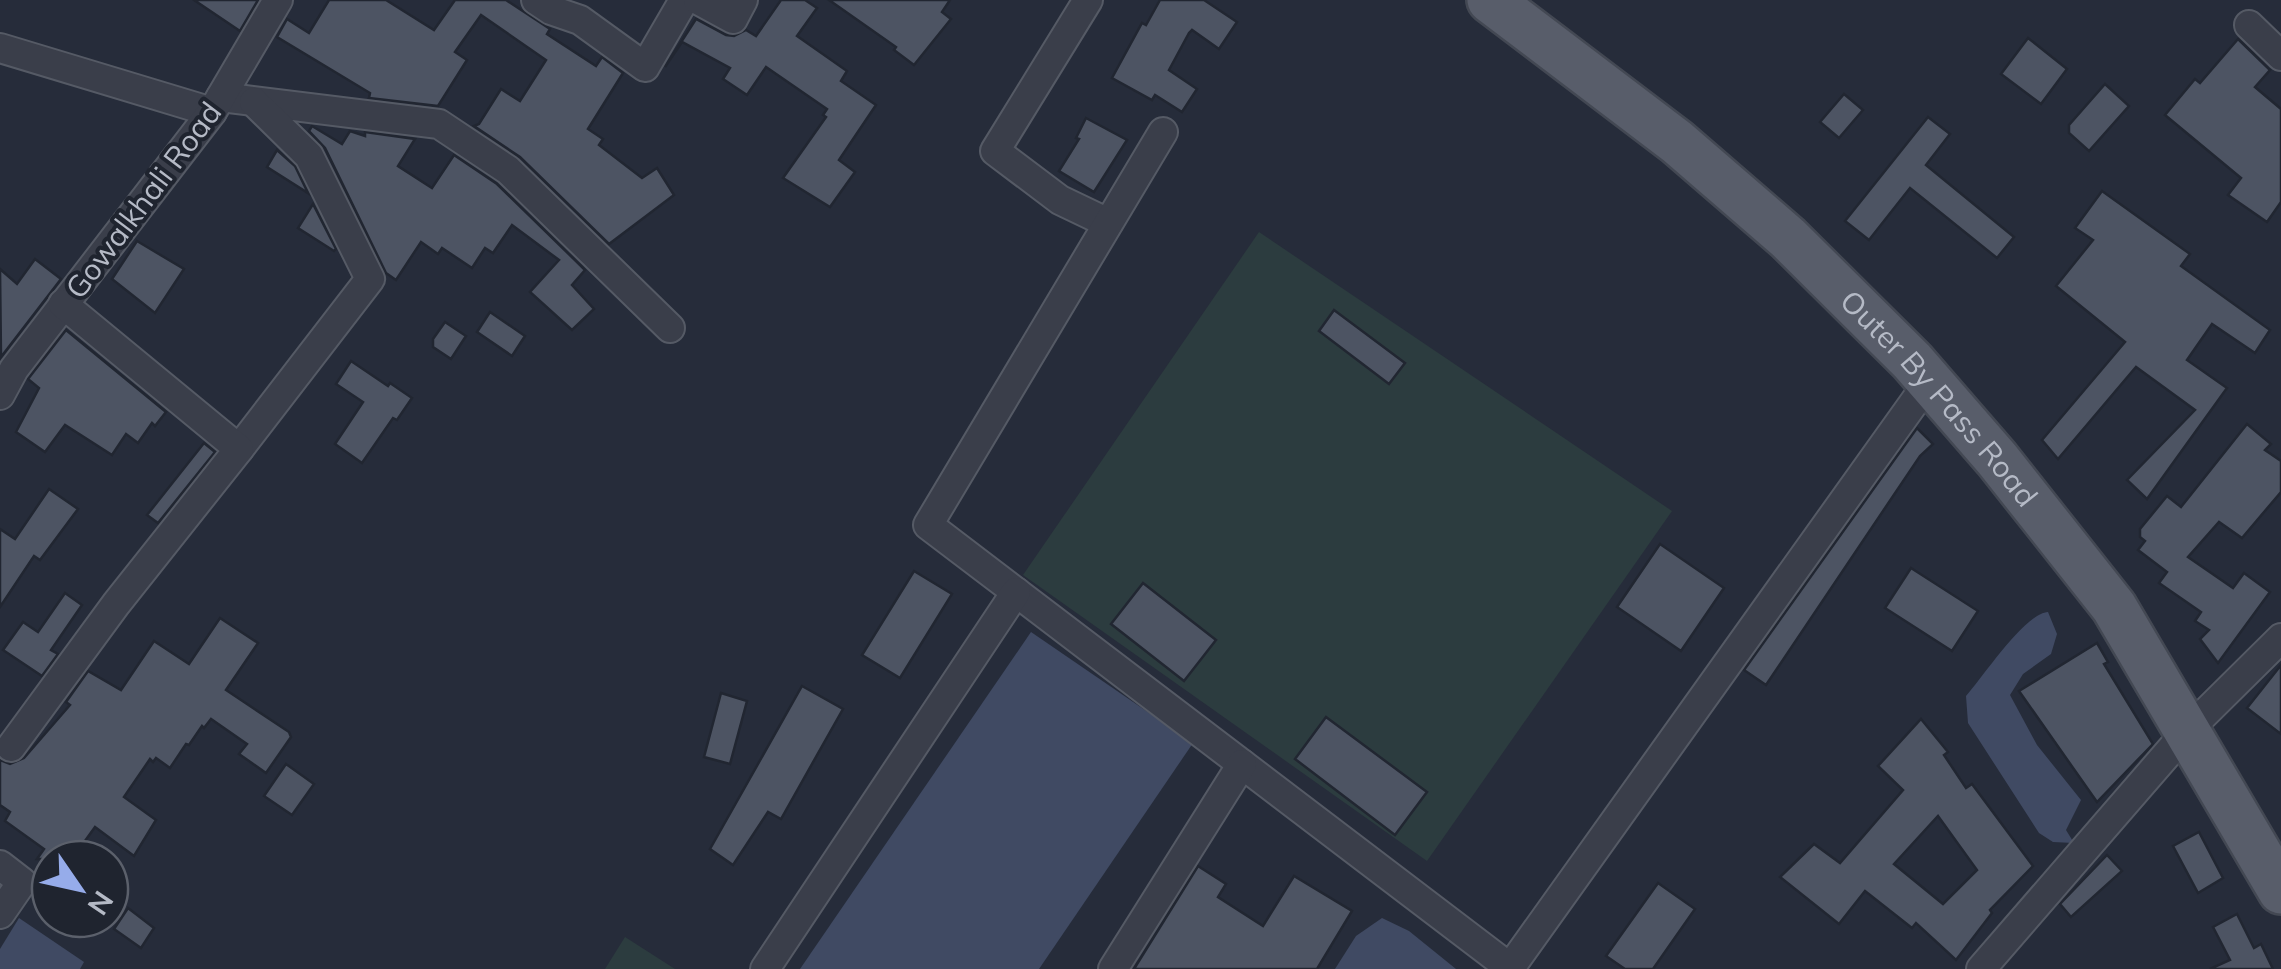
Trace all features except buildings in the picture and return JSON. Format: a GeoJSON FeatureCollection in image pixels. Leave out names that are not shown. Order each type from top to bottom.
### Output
{"type":"FeatureCollection","features":[{"type":"Feature","properties":{"kind":"main road","name":"Outer By Pass Road"},"geometry":{"type":"LineString","coordinates":[[1490,0],[1677,142],[1788,238],[1857,305],[1997,459],[2114,607],[2281,856]]}},
{"type":"Feature","properties":{"kind":"main road","name":"Outer By Pass Road"},"geometry":{"type":"LineString","coordinates":[[1528,0],[1689,123],[1859,271],[2009,436],[2130,594],[2281,891]]}},
{"type":"Feature","properties":{"kind":"street","name":"Gowalkhali Road"},"geometry":{"type":"LineString","coordinates":[[0,395],[14,368],[217,105],[278,0]]}},
{"type":"Feature","properties":{"kind":"street"},"geometry":{"type":"LineString","coordinates":[[536,0],[580,20],[645,67],[684,0]]}},
{"type":"Feature","properties":{"kind":"street"},"geometry":{"type":"LineString","coordinates":[[698,0],[733,19],[743,0]]}},
{"type":"Feature","properties":{"kind":"street"},"geometry":{"type":"LineString","coordinates":[[1088,0],[996,151],[1060,200],[1108,223]]}},
{"type":"Feature","properties":{"kind":"street"},"geometry":{"type":"LineString","coordinates":[[2250,25],[2281,56]]}},
{"type":"Feature","properties":{"kind":"street"},"geometry":{"type":"LineString","coordinates":[[0,48],[217,105],[254,102],[439,124],[508,170],[670,328]]}},
{"type":"Feature","properties":{"kind":"street"},"geometry":{"type":"LineString","coordinates":[[11,747],[116,604],[370,279],[308,156],[254,102]]}},
{"type":"Feature","properties":{"kind":"street"},"geometry":{"type":"LineString","coordinates":[[1162,132],[928,525],[1510,968],[1928,383]]}},
{"type":"Feature","properties":{"kind":"street"},"geometry":{"type":"LineString","coordinates":[[63,304],[239,449]]}},
{"type":"Feature","properties":{"kind":"street"},"geometry":{"type":"LineString","coordinates":[[766,969],[1016,592]]}},
{"type":"Feature","properties":{"kind":"street"},"geometry":{"type":"LineString","coordinates":[[1981,969],[2195,723],[2278,647]]}},
{"type":"Feature","properties":{"kind":"street"},"geometry":{"type":"LineString","coordinates":[[1112,969],[1242,764]]}},
{"type":"Feature","properties":{"kind":"street"},"geometry":{"type":"LineString","coordinates":[[0,864],[22,882],[0,914]]}},
{"type":"Feature","properties":{"kind":"shaded area"},"geometry":{"type":"Polygon","coordinates":[[[1259,232],[1672,511],[1427,861],[1023,575],[1259,232]]]}},
{"type":"Feature","properties":{"kind":"shaded area"},"geometry":{"type":"Polygon","coordinates":[[[625,937],[675,969],[605,969],[625,937]]]}},
{"type":"Feature","properties":{"kind":"water"},"geometry":{"type":"Polygon","coordinates":[[[2048,612],[2057,634],[2051,654],[2023,674],[2010,695],[2037,745],[2081,800],[2066,830],[2074,843],[2053,842],[2039,833],[1968,723],[1966,696],[2016,634],[2048,612]]]}},
{"type":"Feature","properties":{"kind":"water"},"geometry":{"type":"Polygon","coordinates":[[[1031,632],[1193,743],[1039,969],[800,969],[1031,632]]]}},
{"type":"Feature","properties":{"kind":"water"},"geometry":{"type":"Polygon","coordinates":[[[19,918],[30,925],[30,939],[50,939],[84,962],[80,969],[0,969],[0,949],[19,918]]]}},
{"type":"Feature","properties":{"kind":"water"},"geometry":{"type":"Polygon","coordinates":[[[1382,918],[1409,931],[1456,969],[1335,969],[1356,936],[1382,918]]]}}]}
